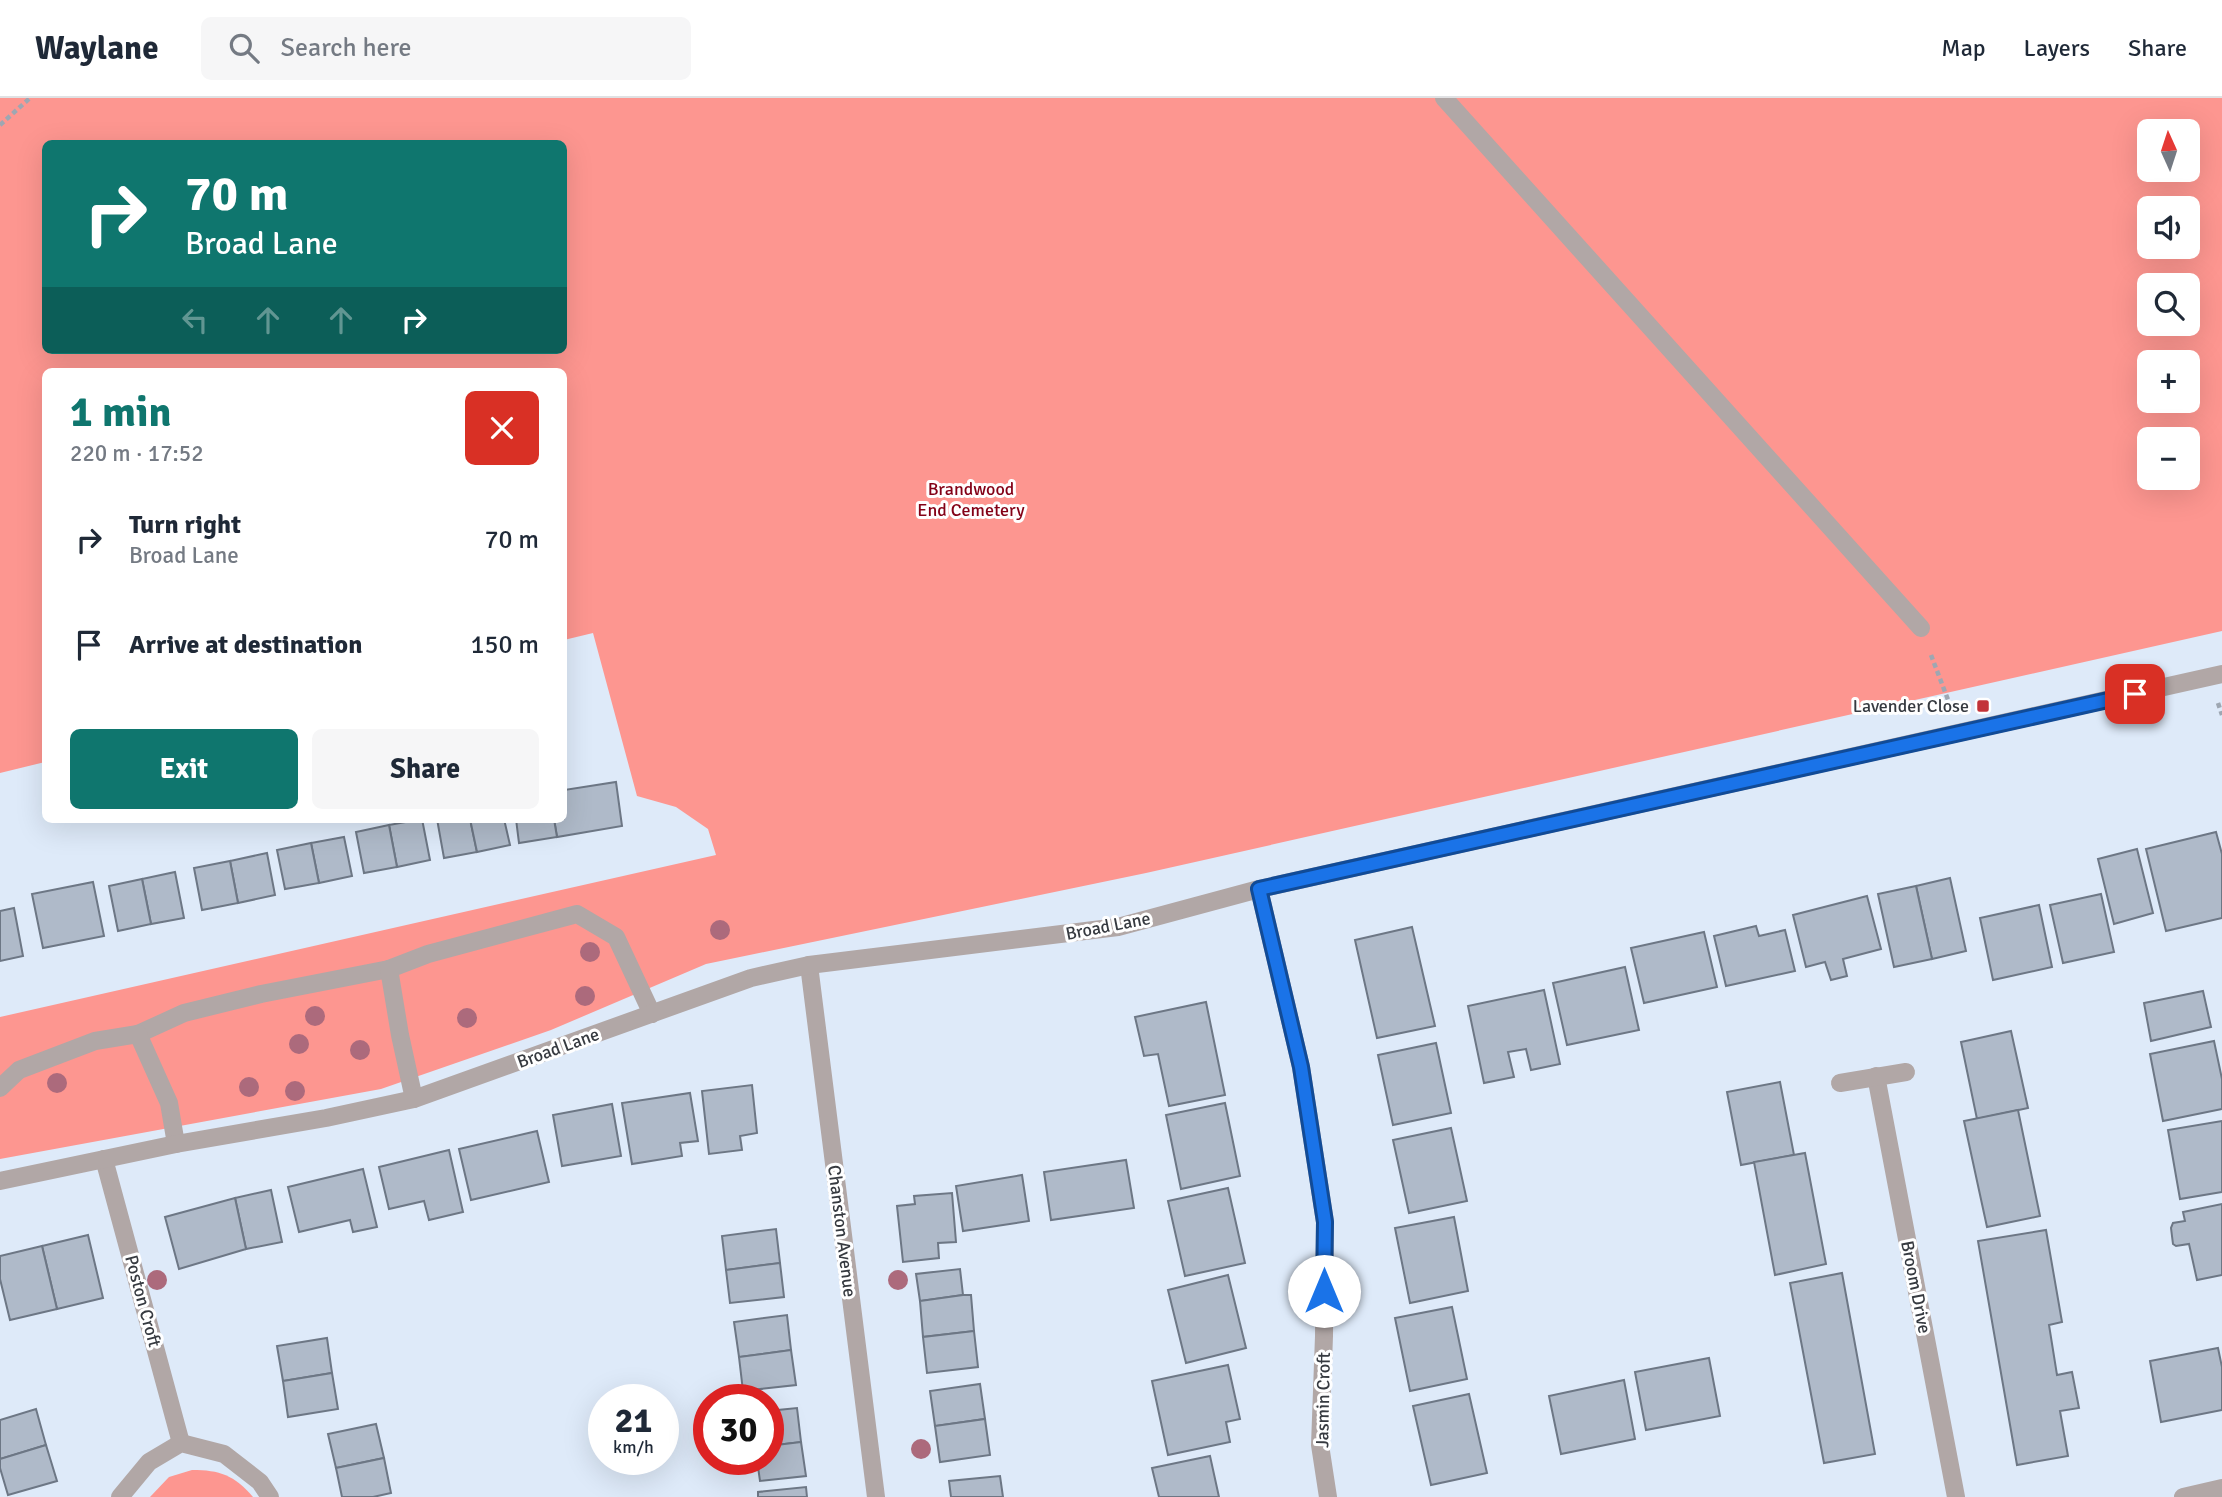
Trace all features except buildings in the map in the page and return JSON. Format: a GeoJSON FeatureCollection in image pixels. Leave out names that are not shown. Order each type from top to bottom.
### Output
{"type":"FeatureCollection","features":[{"type":"Feature","properties":{"kind":"street"},"geometry":{"type":"LineString","coordinates":[[1444,98],[1921,628]]}},
{"type":"Feature","properties":{"kind":"street","name":"Broad Lane"},"geometry":{"type":"LineString","coordinates":[[0,1181],[176,1144],[414,1100],[751,978],[809,965],[1118,928],[1259,889],[2222,674]]}},
{"type":"Feature","properties":{"kind":"street","name":"Jasmin Croft"},"geometry":{"type":"LineString","coordinates":[[1259,889],[1301,1067],[1325,1222],[1320,1445],[1328,1497]]}},
{"type":"Feature","properties":{"kind":"street"},"geometry":{"type":"LineString","coordinates":[[0,1088],[19,1070],[95,1041],[138,1034],[184,1013],[261,994],[389,969],[428,954],[577,914],[616,937],[652,1014]]}},
{"type":"Feature","properties":{"kind":"street","name":"Chanston Avenue"},"geometry":{"type":"LineString","coordinates":[[809,965],[876,1497]]}},
{"type":"Feature","properties":{"kind":"street"},"geometry":{"type":"LineString","coordinates":[[389,969],[414,1100]]}},
{"type":"Feature","properties":{"kind":"street"},"geometry":{"type":"LineString","coordinates":[[138,1034],[169,1104],[176,1144]]}},
{"type":"Feature","properties":{"kind":"street"},"geometry":{"type":"LineString","coordinates":[[1840,1083],[1906,1073]]}},
{"type":"Feature","properties":{"kind":"street","name":"Broom Drive"},"geometry":{"type":"LineString","coordinates":[[1876,1076],[1956,1497]]}},
{"type":"Feature","properties":{"kind":"street","name":"Poston Croft"},"geometry":{"type":"LineString","coordinates":[[104,1159],[181,1443]]}},
{"type":"Feature","properties":{"kind":"street"},"geometry":{"type":"LineString","coordinates":[[120,1497],[149,1462],[181,1443],[224,1454],[260,1482],[270,1497]]}},
{"type":"Feature","properties":{"kind":"street"},"geometry":{"type":"LineString","coordinates":[[2183,1497],[2222,1488]]}},
{"type":"Feature","properties":{"kind":"path"},"geometry":{"type":"LineString","coordinates":[[0,125],[30,98]]}},
{"type":"Feature","properties":{"kind":"path"},"geometry":{"type":"LineString","coordinates":[[1921,628],[1960,733]]}},
{"type":"Feature","properties":{"kind":"green space","name":"Brandwood End Cemetery"},"geometry":{"type":"Polygon","coordinates":[[[0,98],[2222,98],[2222,631],[1146,873],[706,964],[551,1030],[381,1089],[0,1159],[0,1017],[716,855],[708,829],[676,807],[637,796],[593,633],[567,639],[567,368],[42,368],[42,763],[0,773],[0,98]]]}},
{"type":"Feature","properties":{"kind":"green space"},"geometry":{"type":"Polygon","coordinates":[[[192,1470],[226,1475],[253,1497],[150,1497],[169,1477],[192,1470]]]}},
{"type":"Feature","properties":{"kind":"place","name":"Lavender Close"},"geometry":{"type":"Point","coordinates":[1983,706]}},
{"type":"Feature","properties":{"kind":"route"},"geometry":{"type":"LineString","coordinates":[[1324,1291],[1325,1222],[1301,1067],[1259,889],[2135,694]]}}]}
